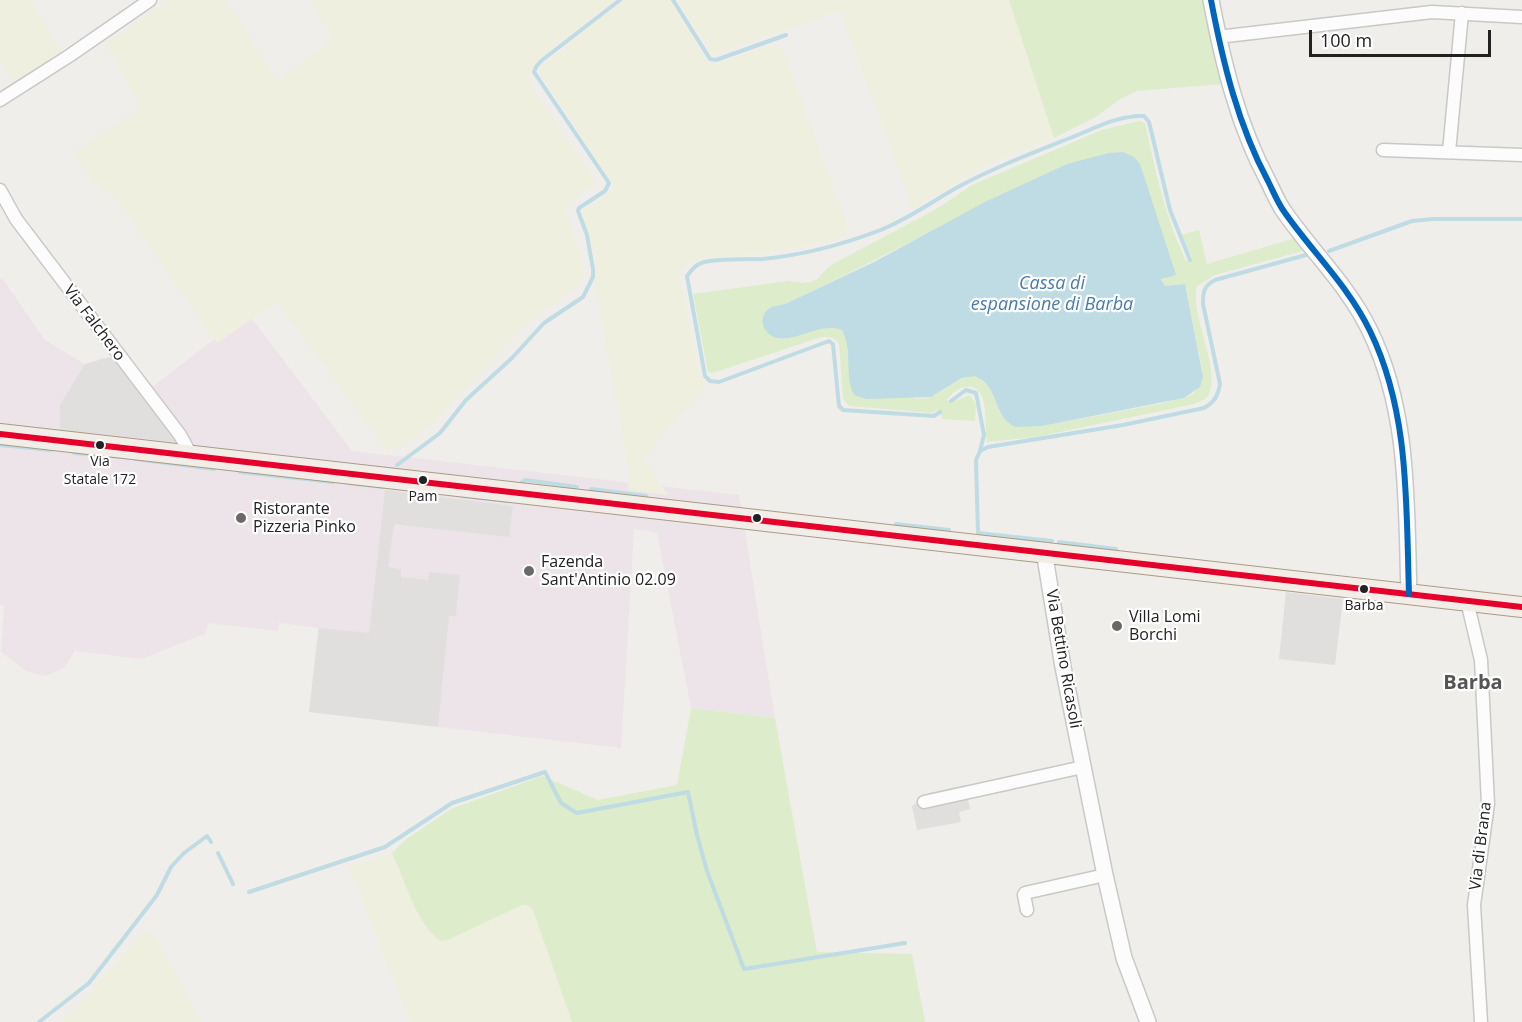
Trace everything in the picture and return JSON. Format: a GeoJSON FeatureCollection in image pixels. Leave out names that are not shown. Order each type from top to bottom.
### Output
{"type":"FeatureCollection","features":[{"type":"Feature","properties":{"kind":"main road"},"geometry":{"type":"LineString","coordinates":[[0,434],[1048,551],[1522,607]]}},
{"type":"Feature","properties":{"kind":"street"},"geometry":{"type":"LineString","coordinates":[[0,100],[150,0]]}},
{"type":"Feature","properties":{"kind":"street"},"geometry":{"type":"LineString","coordinates":[[1211,0],[1232,95],[1253,154],[1282,209],[1347,291],[1371,332],[1394,394],[1400,427],[1406,492],[1409,594]]}},
{"type":"Feature","properties":{"kind":"street"},"geometry":{"type":"LineString","coordinates":[[1218,37],[1432,12],[1522,17]]}},
{"type":"Feature","properties":{"kind":"street"},"geometry":{"type":"LineString","coordinates":[[1449,152],[1462,13]]}},
{"type":"Feature","properties":{"kind":"street"},"geometry":{"type":"LineString","coordinates":[[1383,150],[1522,155]]}},
{"type":"Feature","properties":{"kind":"street","name":"Via Falchero"},"geometry":{"type":"LineString","coordinates":[[0,190],[16,219],[180,435],[191,454]]}},
{"type":"Feature","properties":{"kind":"street","name":"Via Bettino Ricasoli"},"geometry":{"type":"LineString","coordinates":[[1048,551],[1045,558],[1061,656],[1105,875],[1124,958],[1148,1022]]}},
{"type":"Feature","properties":{"kind":"street","name":"Via di Brana"},"geometry":{"type":"LineString","coordinates":[[1467,601],[1481,660],[1488,804],[1474,905],[1481,1022]]}},
{"type":"Feature","properties":{"kind":"street"},"geometry":{"type":"LineString","coordinates":[[924,802],[1083,767]]}},
{"type":"Feature","properties":{"kind":"street"},"geometry":{"type":"LineString","coordinates":[[1027,910],[1025,893],[1105,875]]}},
{"type":"Feature","properties":{"kind":"shaded area"},"geometry":{"type":"Polygon","coordinates":[[[2,278],[45,340],[85,364],[103,358],[143,394],[248,313],[352,451],[739,495],[775,718],[691,708],[657,533],[634,529],[621,748],[309,712],[318,628],[279,623],[278,631],[208,623],[206,633],[142,659],[75,651],[64,668],[46,676],[26,671],[1,652],[4,607],[0,605],[0,280],[2,278]]]}},
{"type":"Feature","properties":{"kind":"shaded area"},"geometry":{"type":"Polygon","coordinates":[[[114,356],[162,419],[176,442],[60,430],[60,405],[85,364],[114,356]]]}},
{"type":"Feature","properties":{"kind":"shaded area"},"geometry":{"type":"Polygon","coordinates":[[[385,490],[513,506],[509,537],[394,524],[388,567],[401,569],[401,577],[428,580],[429,572],[460,575],[456,616],[449,616],[438,727],[309,712],[319,628],[369,633],[385,490]]]}},
{"type":"Feature","properties":{"kind":"shaded area"},"geometry":{"type":"Polygon","coordinates":[[[1286,592],[1343,599],[1335,665],[1279,659],[1286,592]]]}},
{"type":"Feature","properties":{"kind":"shaded area"},"geometry":{"type":"Polygon","coordinates":[[[965,785],[970,809],[959,812],[961,822],[917,830],[912,806],[929,793],[965,785]]]}},
{"type":"Feature","properties":{"kind":"green space"},"geometry":{"type":"Polygon","coordinates":[[[0,0],[30,0],[62,53],[60,57],[15,86],[0,61],[0,0]]]}},
{"type":"Feature","properties":{"kind":"green space"},"geometry":{"type":"Polygon","coordinates":[[[167,0],[225,0],[278,82],[333,38],[309,0],[614,0],[537,61],[529,74],[530,84],[595,184],[569,203],[566,209],[583,263],[584,274],[579,286],[528,322],[434,423],[404,446],[387,451],[277,302],[217,343],[115,197],[96,187],[73,153],[142,108],[105,44],[167,0]]]}},
{"type":"Feature","properties":{"kind":"green space"},"geometry":{"type":"Polygon","coordinates":[[[626,0],[669,0],[708,63],[714,64],[775,44],[785,55],[848,228],[846,236],[833,241],[761,254],[696,261],[685,265],[679,271],[699,374],[705,381],[705,387],[657,440],[645,460],[668,495],[627,490],[630,479],[596,290],[597,268],[582,211],[616,189],[538,70],[596,21],[626,0]]]}},
{"type":"Feature","properties":{"kind":"green space"},"geometry":{"type":"Polygon","coordinates":[[[677,0],[1009,0],[1054,138],[984,166],[912,208],[840,11],[712,55],[677,0]]]}},
{"type":"Feature","properties":{"kind":"green space"},"geometry":{"type":"Polygon","coordinates":[[[1009,0],[1206,0],[1224,84],[1137,91],[1120,99],[1096,117],[1054,138],[1009,0]]]}},
{"type":"Feature","properties":{"kind":"green space"},"geometry":{"type":"Polygon","coordinates":[[[1139,121],[1145,123],[1166,210],[1186,261],[1193,259],[1182,235],[1199,230],[1207,264],[1299,237],[1306,250],[1215,275],[1197,286],[1197,312],[1212,376],[1211,389],[1203,400],[1194,404],[1036,437],[987,442],[983,399],[974,388],[960,388],[947,400],[950,403],[970,395],[976,405],[975,421],[942,419],[937,410],[932,413],[849,406],[843,399],[839,345],[830,337],[822,337],[712,373],[708,372],[693,294],[788,281],[810,282],[818,278],[831,265],[938,208],[972,185],[1102,130],[1139,121]],[[1067,164],[820,287],[785,304],[771,308],[793,336],[823,328],[842,330],[846,338],[848,356],[877,379],[900,393],[922,399],[933,396],[957,381],[975,375],[989,386],[1001,416],[1042,426],[1159,404],[1194,393],[1203,377],[1185,284],[1165,286],[1161,278],[1175,275],[1067,164]]]}},
{"type":"Feature","properties":{"kind":"green space"},"geometry":{"type":"Polygon","coordinates":[[[691,708],[775,718],[817,952],[912,954],[925,1022],[572,1022],[533,910],[527,905],[522,905],[448,940],[441,941],[432,934],[412,901],[392,853],[405,840],[451,809],[542,776],[598,800],[677,785],[691,708]]]}},
{"type":"Feature","properties":{"kind":"green space"},"geometry":{"type":"Polygon","coordinates":[[[392,853],[441,941],[448,940],[522,905],[527,905],[533,910],[572,1022],[410,1022],[348,866],[392,853]]]}},
{"type":"Feature","properties":{"kind":"green space"},"geometry":{"type":"Polygon","coordinates":[[[145,932],[152,933],[156,938],[202,1022],[59,1022],[74,1010],[145,932]]]}},
{"type":"Feature","properties":{"kind":"water","name":"Cassa di espansione di Barba"},"geometry":{"type":"Polygon","coordinates":[[[1123,152],[1134,157],[1140,164],[1176,275],[1161,279],[1165,286],[1185,284],[1203,377],[1200,387],[1184,398],[1042,426],[1015,427],[1002,415],[989,387],[975,376],[962,378],[931,397],[866,399],[854,395],[851,387],[847,346],[842,330],[825,328],[794,337],[778,338],[765,329],[764,315],[772,307],[785,304],[874,262],[985,202],[1067,164],[1109,153],[1123,152]]]}},
{"type":"Feature","properties":{"kind":"waterway"},"geometry":{"type":"LineString","coordinates":[[397,465],[440,433],[466,400],[512,358],[544,323],[583,297],[593,277],[587,235],[578,211],[579,208],[605,191],[609,183],[534,72],[541,61],[620,0]]}},
{"type":"Feature","properties":{"kind":"waterway"},"geometry":{"type":"LineString","coordinates":[[673,0],[710,59],[716,60],[786,35]]}},
{"type":"Feature","properties":{"kind":"waterway"},"geometry":{"type":"LineString","coordinates":[[940,412],[934,416],[843,410],[839,406],[833,344],[829,341],[719,382],[710,381],[705,376],[687,276],[696,266],[704,262],[793,255],[864,236],[899,222],[958,187],[1001,166],[1109,122],[1135,116],[1144,116],[1149,122],[1170,210],[1190,260]]}},
{"type":"Feature","properties":{"kind":"waterway"},"geometry":{"type":"LineString","coordinates":[[1329,251],[1412,221],[1522,219]]}},
{"type":"Feature","properties":{"kind":"waterway"},"geometry":{"type":"LineString","coordinates":[[1052,541],[978,533],[976,460],[980,451],[988,447],[1123,425],[1204,408],[1215,398],[1220,384],[1203,304],[1206,287],[1215,280],[1306,255]]}},
{"type":"Feature","properties":{"kind":"waterway"},"geometry":{"type":"LineString","coordinates":[[951,401],[966,390],[976,393],[984,435],[980,451]]}},
{"type":"Feature","properties":{"kind":"waterway"},"geometry":{"type":"LineString","coordinates":[[0,445],[51,450]]}},
{"type":"Feature","properties":{"kind":"waterway"},"geometry":{"type":"LineString","coordinates":[[74,453],[120,457]]}},
{"type":"Feature","properties":{"kind":"waterway"},"geometry":{"type":"LineString","coordinates":[[135,459],[214,469]]}},
{"type":"Feature","properties":{"kind":"waterway"},"geometry":{"type":"LineString","coordinates":[[240,472],[333,482]]}},
{"type":"Feature","properties":{"kind":"waterway"},"geometry":{"type":"LineString","coordinates":[[522,482],[526,480],[577,487]]}},
{"type":"Feature","properties":{"kind":"waterway"},"geometry":{"type":"LineString","coordinates":[[347,483],[383,487]]}},
{"type":"Feature","properties":{"kind":"waterway"},"geometry":{"type":"LineString","coordinates":[[591,489],[646,496]]}},
{"type":"Feature","properties":{"kind":"waterway"},"geometry":{"type":"LineString","coordinates":[[463,496],[511,500]]}},
{"type":"Feature","properties":{"kind":"waterway"},"geometry":{"type":"LineString","coordinates":[[896,524],[949,530]]}},
{"type":"Feature","properties":{"kind":"waterway"},"geometry":{"type":"LineString","coordinates":[[1059,542],[1116,549]]}},
{"type":"Feature","properties":{"kind":"waterway"},"geometry":{"type":"LineString","coordinates":[[249,892],[385,847],[452,803],[545,772],[561,803],[577,813],[688,792],[707,871],[744,969],[905,943]]}},
{"type":"Feature","properties":{"kind":"waterway"},"geometry":{"type":"LineString","coordinates":[[39,1022],[89,983],[157,895],[171,867],[184,853],[207,836],[211,842]]}},
{"type":"Feature","properties":{"kind":"waterway"},"geometry":{"type":"LineString","coordinates":[[218,853],[233,884]]}},
{"type":"Feature","properties":{"kind":"transit line"},"geometry":{"type":"LineString","coordinates":[[1211,0],[1233,93],[1257,160],[1283,210],[1340,283],[1361,314],[1383,362],[1393,394],[1403,460],[1409,594]]}},
{"type":"Feature","properties":{"kind":"transit line"},"geometry":{"type":"LineString","coordinates":[[0,434],[571,497],[1522,607]]}},
{"type":"Feature","properties":{"kind":"place","name":"Via Statale 172"},"geometry":{"type":"Point","coordinates":[100,445]}},
{"type":"Feature","properties":{"kind":"place","name":"Pam"},"geometry":{"type":"Point","coordinates":[423,480]}},
{"type":"Feature","properties":{"kind":"place","name":"Ristorante Pizzeria Pinko"},"geometry":{"type":"Point","coordinates":[241,518]}},
{"type":"Feature","properties":{"kind":"place","name":"Fazenda Sant'Antinio 02.09"},"geometry":{"type":"Point","coordinates":[529,571]}},
{"type":"Feature","properties":{"kind":"place","name":"Barba"},"geometry":{"type":"Point","coordinates":[1364,589]}},
{"type":"Feature","properties":{"kind":"place","name":"Villa Lomi Borchi"},"geometry":{"type":"Point","coordinates":[1117,626]}},
{"type":"Feature","properties":{"kind":"district","name":"Barba"},"geometry":{"type":"Point","coordinates":[1473,683]}}]}
